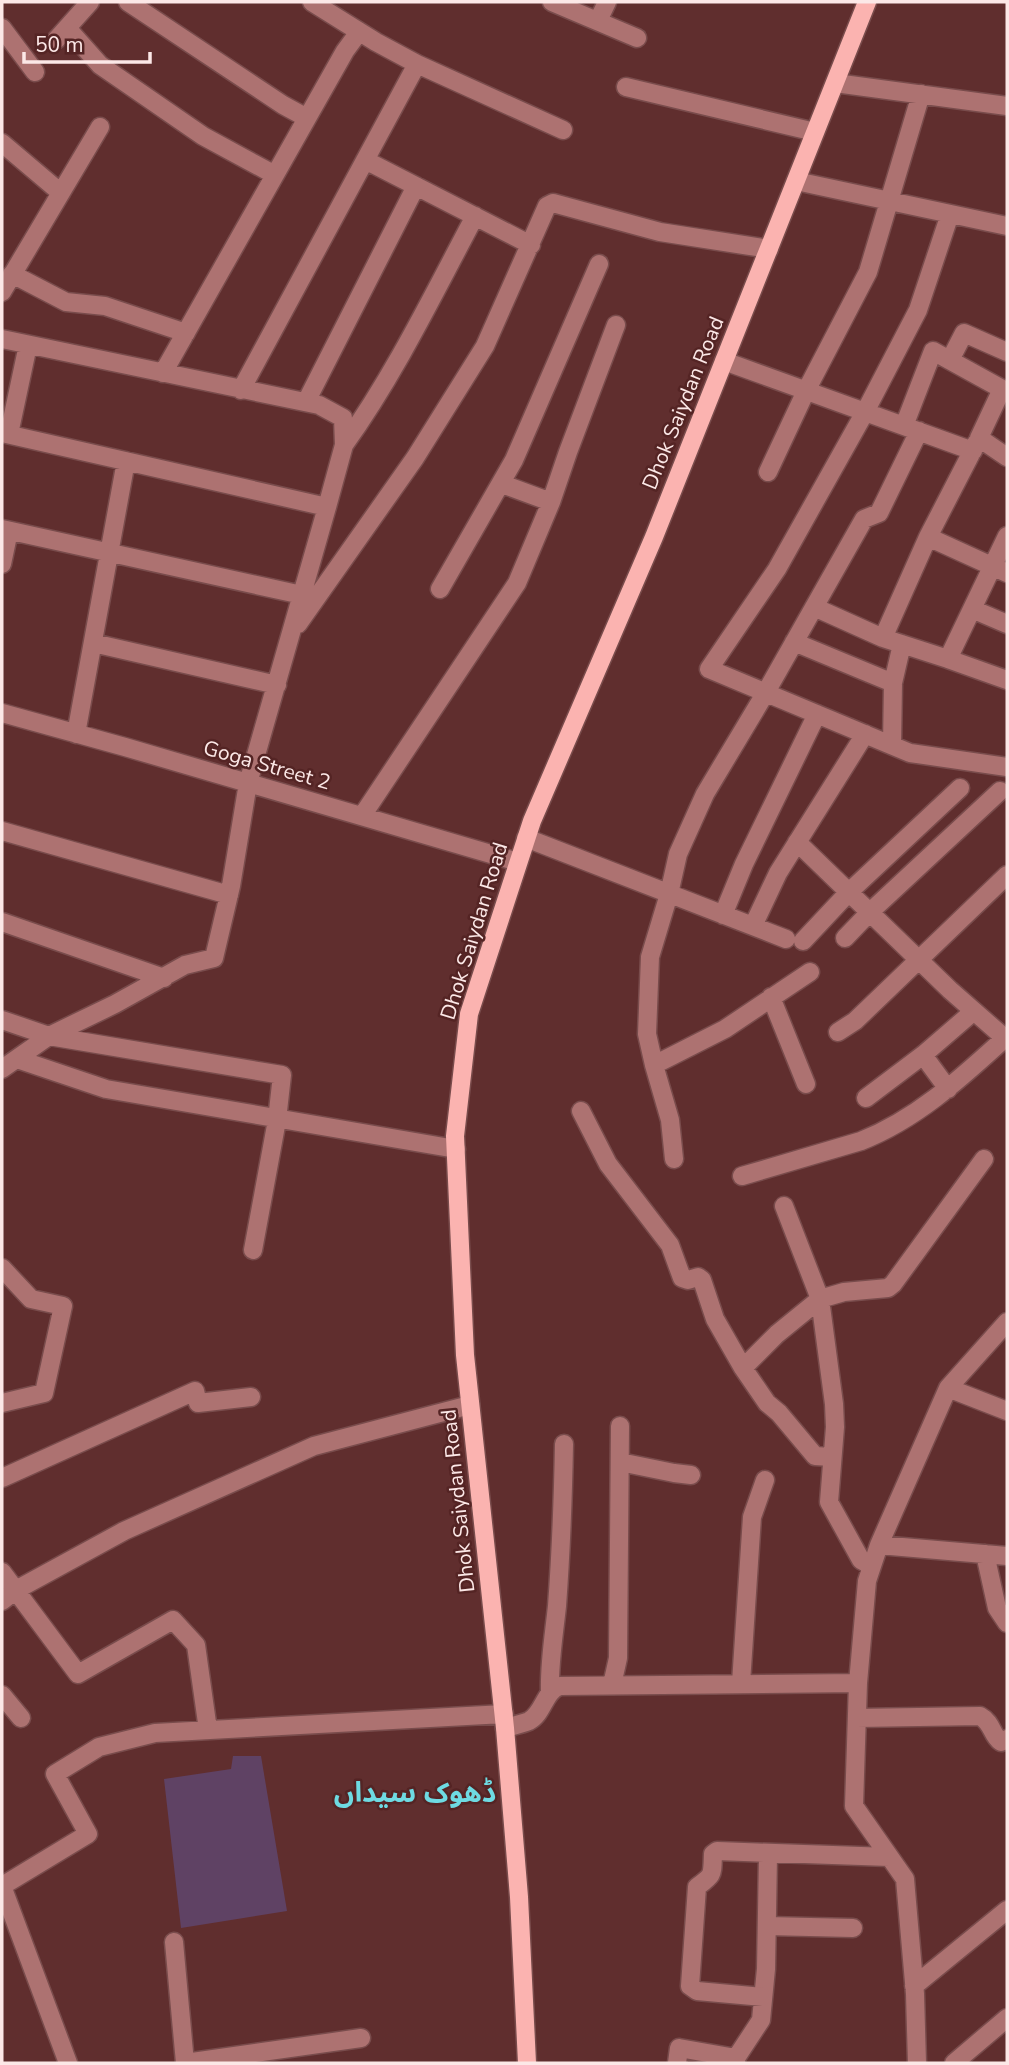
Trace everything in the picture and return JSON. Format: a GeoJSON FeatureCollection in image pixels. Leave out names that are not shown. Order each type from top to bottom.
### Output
{"type":"FeatureCollection","features":[{"type":"Feature","properties":{"kind":"main road","name":"Dhok Saiydan Road"},"geometry":{"type":"LineString","coordinates":[[527,2063],[519,1897],[504,1721],[465,1355],[456,1149],[470,1014],[526,838],[654,537],[867,2]]}},
{"type":"Feature","properties":{"kind":"street"},"geometry":{"type":"LineString","coordinates":[[90,2],[61,34],[100,65],[203,136],[275,175]]}},
{"type":"Feature","properties":{"kind":"street"},"geometry":{"type":"LineString","coordinates":[[128,2],[283,105],[307,118]]}},
{"type":"Feature","properties":{"kind":"street"},"geometry":{"type":"LineString","coordinates":[[312,2],[417,64],[563,130]]}},
{"type":"Feature","properties":{"kind":"street"},"geometry":{"type":"LineString","coordinates":[[552,2],[637,38]]}},
{"type":"Feature","properties":{"kind":"street"},"geometry":{"type":"LineString","coordinates":[[598,21],[607,2]]}},
{"type":"Feature","properties":{"kind":"street"},"geometry":{"type":"LineString","coordinates":[[2,30],[35,72]]}},
{"type":"Feature","properties":{"kind":"street"},"geometry":{"type":"LineString","coordinates":[[163,373],[345,51],[359,32]]}},
{"type":"Feature","properties":{"kind":"street"},"geometry":{"type":"LineString","coordinates":[[241,390],[417,64]]}},
{"type":"Feature","properties":{"kind":"street"},"geometry":{"type":"LineString","coordinates":[[835,83],[1007,106]]}},
{"type":"Feature","properties":{"kind":"street"},"geometry":{"type":"LineString","coordinates":[[626,87],[815,132]]}},
{"type":"Feature","properties":{"kind":"street"},"geometry":{"type":"LineString","coordinates":[[768,472],[806,391],[868,272],[920,94]]}},
{"type":"Feature","properties":{"kind":"street"},"geometry":{"type":"LineString","coordinates":[[2,292],[100,127]]}},
{"type":"Feature","properties":{"kind":"street"},"geometry":{"type":"LineString","coordinates":[[2,142],[61,193]]}},
{"type":"Feature","properties":{"kind":"street"},"geometry":{"type":"LineString","coordinates":[[365,160],[531,244]]}},
{"type":"Feature","properties":{"kind":"street"},"geometry":{"type":"LineString","coordinates":[[796,181],[1007,226]]}},
{"type":"Feature","properties":{"kind":"street"},"geometry":{"type":"LineString","coordinates":[[306,402],[416,186]]}},
{"type":"Feature","properties":{"kind":"street"},"geometry":{"type":"LineString","coordinates":[[292,632],[415,458],[485,346],[547,206],[552,203],[660,232],[769,249]]}},
{"type":"Feature","properties":{"kind":"street"},"geometry":{"type":"LineString","coordinates":[[950,214],[918,310],[865,412],[777,569],[709,669],[910,752],[1007,766]]}},
{"type":"Feature","properties":{"kind":"street"},"geometry":{"type":"LineString","coordinates":[[344,445],[385,383],[475,216]]}},
{"type":"Feature","properties":{"kind":"street"},"geometry":{"type":"LineString","coordinates":[[440,589],[514,460],[599,264]]}},
{"type":"Feature","properties":{"kind":"street"},"geometry":{"type":"LineString","coordinates":[[12,274],[65,302],[105,306],[186,333]]}},
{"type":"Feature","properties":{"kind":"street"},"geometry":{"type":"LineString","coordinates":[[362,816],[517,583],[551,502],[616,325]]}},
{"type":"Feature","properties":{"kind":"street"},"geometry":{"type":"LineString","coordinates":[[950,360],[964,332],[1007,352]]}},
{"type":"Feature","properties":{"kind":"street"},"geometry":{"type":"LineString","coordinates":[[2,339],[319,405],[343,418],[344,445],[248,783],[229,895],[214,958],[185,965],[49,1035],[9,1064]]}},
{"type":"Feature","properties":{"kind":"street"},"geometry":{"type":"LineString","coordinates":[[28,345],[6,434],[327,507]]}},
{"type":"Feature","properties":{"kind":"street"},"geometry":{"type":"LineString","coordinates":[[674,1159],[670,1120],[648,1034],[650,957],[678,854],[705,793],[864,519],[879,513],[912,429],[933,351],[1005,385],[928,537],[883,638]]}},
{"type":"Feature","properties":{"kind":"street"},"geometry":{"type":"LineString","coordinates":[[724,361],[912,429],[976,444],[1007,457]]}},
{"type":"Feature","properties":{"kind":"street"},"geometry":{"type":"LineString","coordinates":[[76,734],[126,461]]}},
{"type":"Feature","properties":{"kind":"street"},"geometry":{"type":"LineString","coordinates":[[502,484],[551,502]]}},
{"type":"Feature","properties":{"kind":"street"},"geometry":{"type":"LineString","coordinates":[[2,564],[5,530],[302,595]]}},
{"type":"Feature","properties":{"kind":"street"},"geometry":{"type":"LineString","coordinates":[[948,659],[972,609],[1000,569],[1007,536]]}},
{"type":"Feature","properties":{"kind":"street"},"geometry":{"type":"LineString","coordinates":[[928,537],[1000,569]]}},
{"type":"Feature","properties":{"kind":"street"},"geometry":{"type":"LineString","coordinates":[[814,607],[883,638],[1007,680]]}},
{"type":"Feature","properties":{"kind":"street"},"geometry":{"type":"LineString","coordinates":[[972,609],[1007,624]]}},
{"type":"Feature","properties":{"kind":"street"},"geometry":{"type":"LineString","coordinates":[[794,642],[893,682]]}},
{"type":"Feature","properties":{"kind":"street"},"geometry":{"type":"LineString","coordinates":[[93,643],[277,685]]}},
{"type":"Feature","properties":{"kind":"street"},"geometry":{"type":"LineString","coordinates":[[892,745],[893,682],[902,644]]}},
{"type":"Feature","properties":{"kind":"street","name":"Goga Street 2"},"geometry":{"type":"LineString","coordinates":[[2,713],[519,862]]}},
{"type":"Feature","properties":{"kind":"street"},"geometry":{"type":"LineString","coordinates":[[723,915],[744,864],[817,714]]}},
{"type":"Feature","properties":{"kind":"street"},"geometry":{"type":"LineString","coordinates":[[752,926],[778,873],[865,734]]}},
{"type":"Feature","properties":{"kind":"street"},"geometry":{"type":"LineString","coordinates":[[526,838],[794,940],[960,788]]}},
{"type":"Feature","properties":{"kind":"street"},"geometry":{"type":"LineString","coordinates":[[845,938],[1000,791]]}},
{"type":"Feature","properties":{"kind":"street"},"geometry":{"type":"LineString","coordinates":[[2,831],[229,895]]}},
{"type":"Feature","properties":{"kind":"street"},"geometry":{"type":"LineString","coordinates":[[742,1176],[880,1134],[947,1089],[1006,1039],[918,960],[797,842]]}},
{"type":"Feature","properties":{"kind":"street"},"geometry":{"type":"LineString","coordinates":[[838,1032],[855,1021],[1007,875]]}},
{"type":"Feature","properties":{"kind":"street"},"geometry":{"type":"LineString","coordinates":[[2,922],[164,978]]}},
{"type":"Feature","properties":{"kind":"street"},"geometry":{"type":"LineString","coordinates":[[654,1065],[725,1029],[810,972]]}},
{"type":"Feature","properties":{"kind":"street"},"geometry":{"type":"LineString","coordinates":[[771,997],[806,1084]]}},
{"type":"Feature","properties":{"kind":"street"},"geometry":{"type":"LineString","coordinates":[[866,1098],[974,1011]]}},
{"type":"Feature","properties":{"kind":"street"},"geometry":{"type":"LineString","coordinates":[[2,1020],[49,1035],[282,1075],[277,1120],[253,1250]]}},
{"type":"Feature","properties":{"kind":"street"},"geometry":{"type":"LineString","coordinates":[[922,1055],[947,1089]]}},
{"type":"Feature","properties":{"kind":"street"},"geometry":{"type":"LineString","coordinates":[[9,1064],[106,1089],[456,1149]]}},
{"type":"Feature","properties":{"kind":"street"},"geometry":{"type":"LineString","coordinates":[[581,1111],[608,1164],[670,1245],[682,1278],[688,1280],[698,1277],[702,1280],[715,1319],[767,1403],[779,1413],[815,1456],[832,1457]]}},
{"type":"Feature","properties":{"kind":"street"},"geometry":{"type":"LineString","coordinates":[[743,1368],[777,1334],[820,1299],[844,1292],[888,1288],[893,1284],[984,1159]]}},
{"type":"Feature","properties":{"kind":"street"},"geometry":{"type":"LineString","coordinates":[[784,1206],[820,1299],[834,1404],[828,1502],[861,1560],[872,1566]]}},
{"type":"Feature","properties":{"kind":"street"},"geometry":{"type":"LineString","coordinates":[[2,1268],[31,1299],[63,1306],[44,1393],[2,1403]]}},
{"type":"Feature","properties":{"kind":"street"},"geometry":{"type":"LineString","coordinates":[[917,2063],[905,1879],[854,1806],[858,1683],[867,1581],[879,1545],[948,1388],[1007,1322]]}},
{"type":"Feature","properties":{"kind":"street"},"geometry":{"type":"LineString","coordinates":[[948,1388],[1007,1411]]}},
{"type":"Feature","properties":{"kind":"street"},"geometry":{"type":"LineString","coordinates":[[2,1478],[195,1391],[198,1403],[251,1397]]}},
{"type":"Feature","properties":{"kind":"street"},"geometry":{"type":"LineString","coordinates":[[9,1596],[124,1531],[314,1446],[470,1405]]}},
{"type":"Feature","properties":{"kind":"street"},"geometry":{"type":"LineString","coordinates":[[612,1685],[618,1658],[620,1426]]}},
{"type":"Feature","properties":{"kind":"street"},"geometry":{"type":"LineString","coordinates":[[68,2063],[2,1886],[88,1835],[55,1774],[99,1747],[155,1733],[530,1721],[542,1708],[550,1692],[562,1526],[564,1444]]}},
{"type":"Feature","properties":{"kind":"street"},"geometry":{"type":"LineString","coordinates":[[620,1462],[691,1475]]}},
{"type":"Feature","properties":{"kind":"street"},"geometry":{"type":"LineString","coordinates":[[741,1683],[752,1517],[765,1480]]}},
{"type":"Feature","properties":{"kind":"street"},"geometry":{"type":"LineString","coordinates":[[879,1545],[1007,1556]]}},
{"type":"Feature","properties":{"kind":"street"},"geometry":{"type":"LineString","coordinates":[[985,1554],[997,1608],[1007,1623]]}},
{"type":"Feature","properties":{"kind":"street"},"geometry":{"type":"LineString","coordinates":[[2,1572],[9,1596],[78,1674],[173,1620],[196,1645],[208,1730]]}},
{"type":"Feature","properties":{"kind":"street"},"geometry":{"type":"LineString","coordinates":[[550,1692],[560,1686],[858,1683]]}},
{"type":"Feature","properties":{"kind":"street"},"geometry":{"type":"LineString","coordinates":[[2,1695],[21,1718]]}},
{"type":"Feature","properties":{"kind":"street"},"geometry":{"type":"LineString","coordinates":[[857,1718],[980,1716],[988,1720],[998,1740],[1001,1742],[1007,1739]]}},
{"type":"Feature","properties":{"kind":"street"},"geometry":{"type":"LineString","coordinates":[[763,1997],[697,1991],[690,1986],[697,1886],[709,1880],[712,1875],[713,1854],[717,1851],[890,1857]]}},
{"type":"Feature","properties":{"kind":"street"},"geometry":{"type":"LineString","coordinates":[[677,2063],[679,2048],[736,2061],[761,2020],[768,1854]]}},
{"type":"Feature","properties":{"kind":"street"},"geometry":{"type":"LineString","coordinates":[[914,1986],[1007,1910]]}},
{"type":"Feature","properties":{"kind":"street"},"geometry":{"type":"LineString","coordinates":[[767,1926],[853,1928]]}},
{"type":"Feature","properties":{"kind":"street"},"geometry":{"type":"LineString","coordinates":[[174,1942],[185,2063],[361,2038]]}},
{"type":"Feature","properties":{"kind":"street"},"geometry":{"type":"LineString","coordinates":[[954,2063],[1007,2018]]}},
{"type":"Feature","properties":{"kind":"shaded area"},"geometry":{"type":"Polygon","coordinates":[[[233,1756],[261,1756],[287,1911],[181,1928],[164,1779],[231,1769],[233,1756]]]}},
{"type":"Feature","properties":{"kind":"district","name":"ڈھوک سیداں"},"geometry":{"type":"Point","coordinates":[415,1793]}}]}
